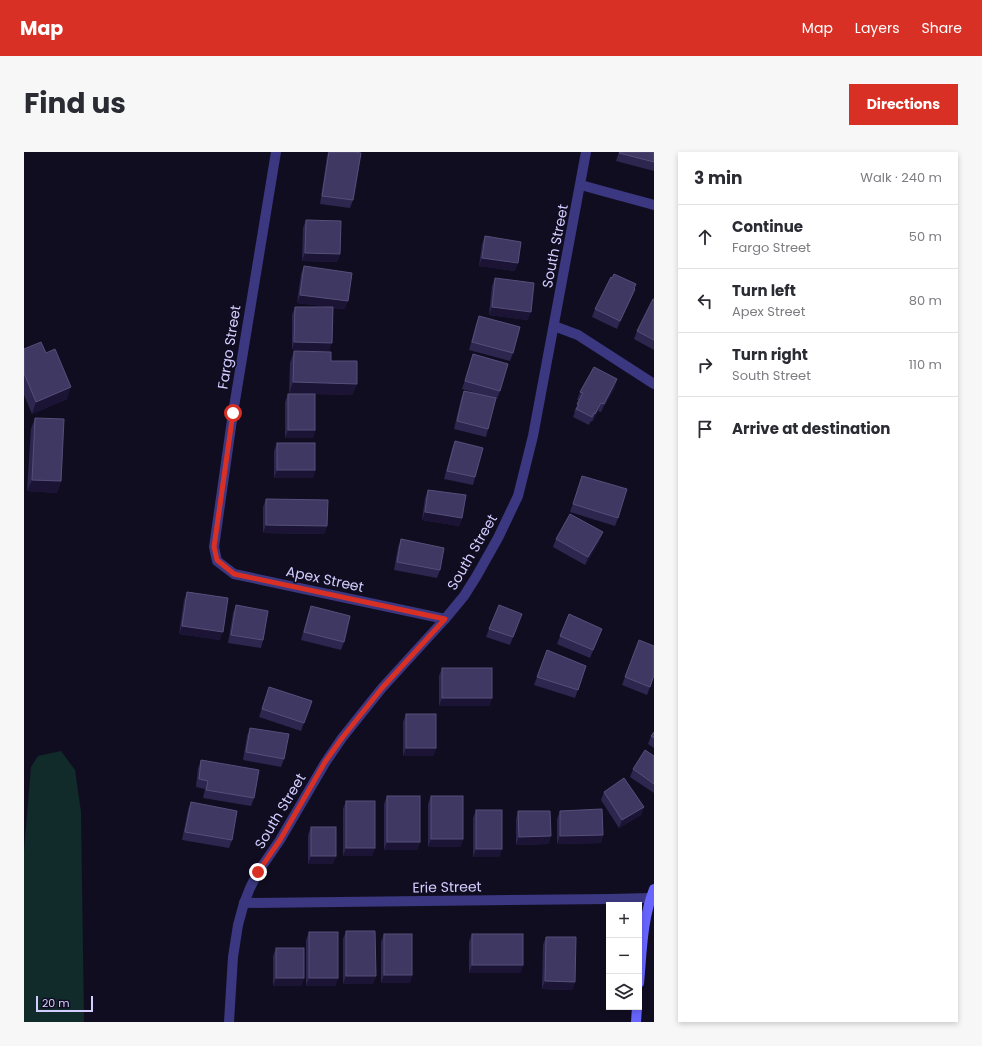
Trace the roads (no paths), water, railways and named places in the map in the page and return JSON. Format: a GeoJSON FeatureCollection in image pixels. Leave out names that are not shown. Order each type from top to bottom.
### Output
{"type":"FeatureCollection","features":[{"type":"Feature","properties":{"kind":"street","name":"Fargo Street"},"geometry":{"type":"LineString","coordinates":[[214,547],[233,413],[276,152]]}},
{"type":"Feature","properties":{"kind":"street","name":"South Street"},"geometry":{"type":"LineString","coordinates":[[229,1022],[233,957],[238,925],[244,903],[258,872],[280,840],[325,762],[342,738],[382,688],[464,596],[498,538],[518,496],[533,436],[586,152]]}},
{"type":"Feature","properties":{"kind":"street"},"geometry":{"type":"LineString","coordinates":[[581,185],[654,205]]}},
{"type":"Feature","properties":{"kind":"street"},"geometry":{"type":"LineString","coordinates":[[554,326],[578,335],[654,384]]}},
{"type":"Feature","properties":{"kind":"street","name":"Apex Street"},"geometry":{"type":"LineString","coordinates":[[214,547],[217,560],[234,574],[445,619]]}},
{"type":"Feature","properties":{"kind":"street"},"geometry":{"type":"LineString","coordinates":[[640,974],[644,924],[652,894]]}},
{"type":"Feature","properties":{"kind":"street","name":"Erie Street"},"geometry":{"type":"LineString","coordinates":[[244,903],[652,894]]}},
{"type":"Feature","properties":{"kind":"street"},"geometry":{"type":"LineString","coordinates":[[636,1022],[637,1010]]}}]}
